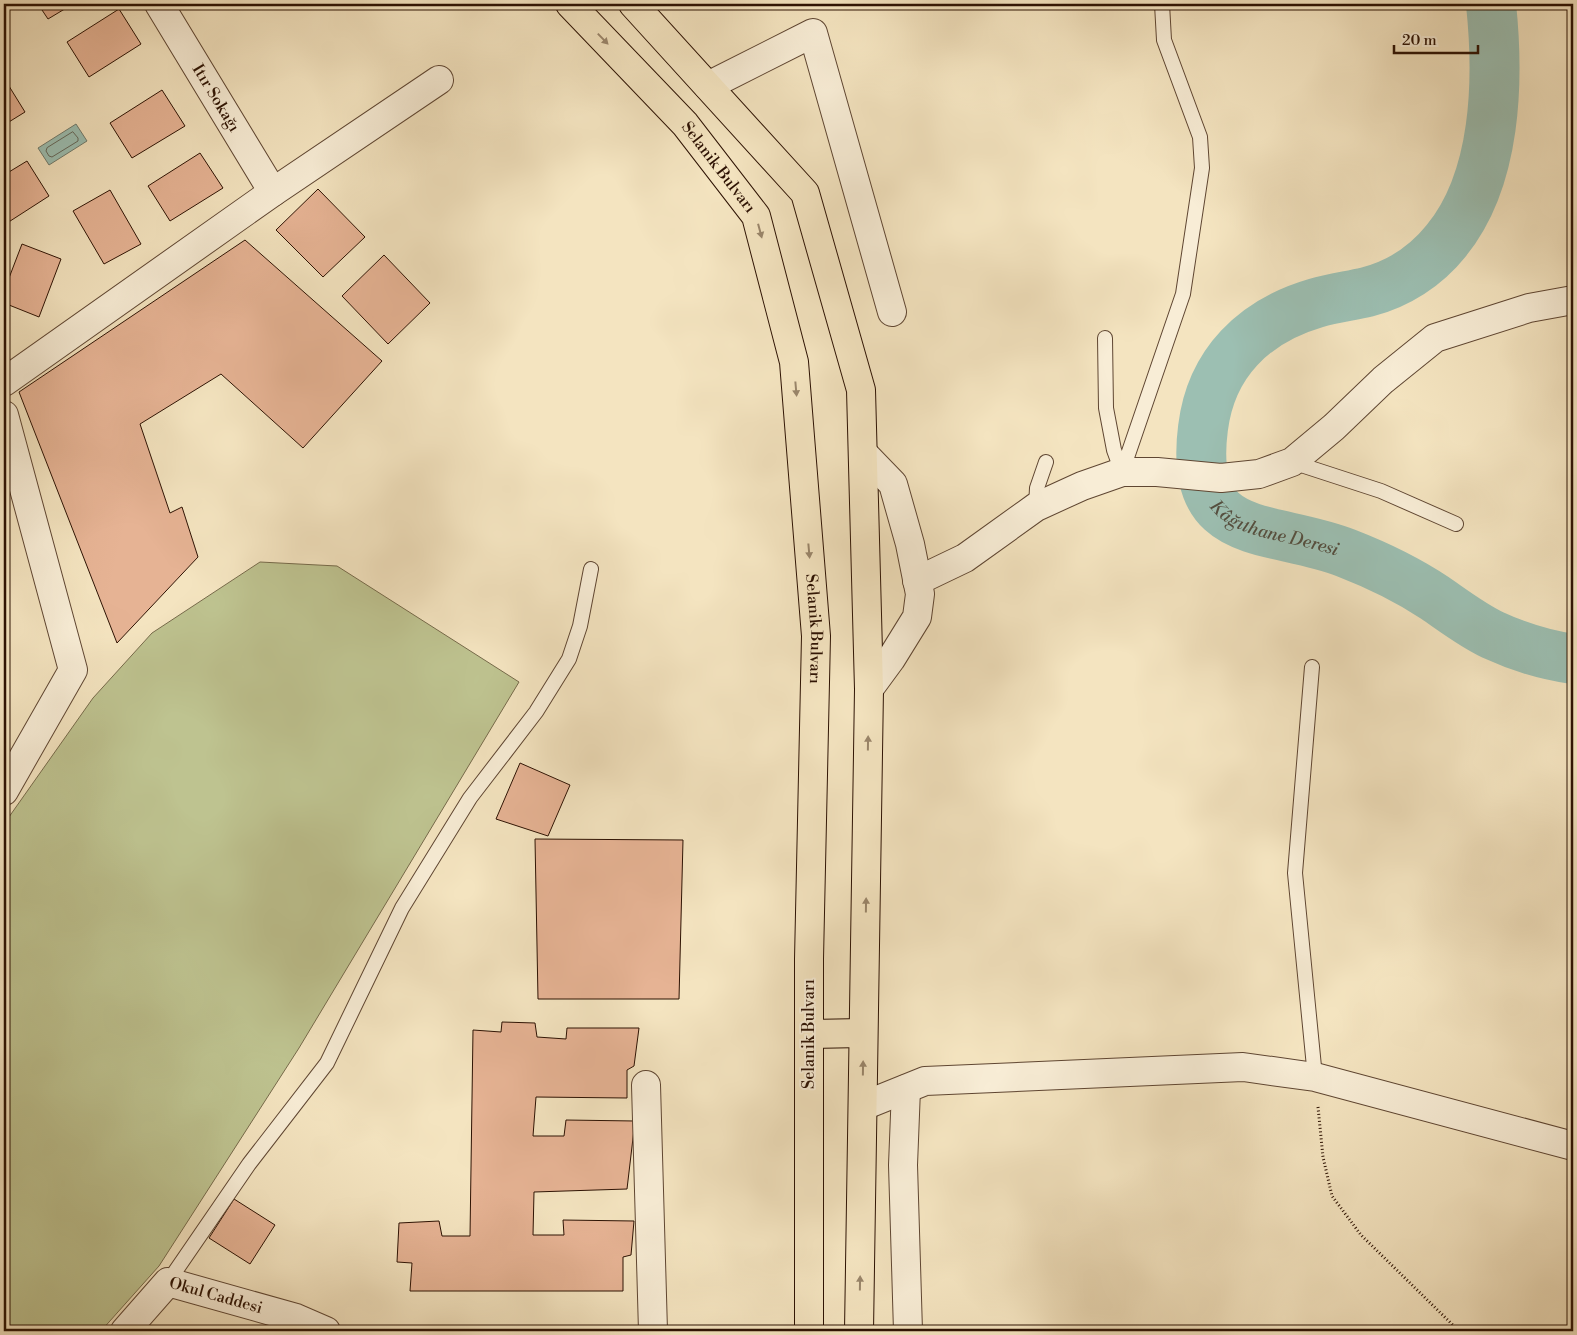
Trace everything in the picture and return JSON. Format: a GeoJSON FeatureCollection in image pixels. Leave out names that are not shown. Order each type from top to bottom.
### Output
{"type":"FeatureCollection","features":[{"type":"Feature","properties":{"kind":"main road","name":"Selanik Bulvarı"},"geometry":{"type":"LineString","coordinates":[[570,4],[685,124],[756,216],[794,362],[816,636],[809,959],[809,1331]]}},
{"type":"Feature","properties":{"kind":"main road"},"geometry":{"type":"LineString","coordinates":[[633,4],[805,193],[861,390],[869,689],[859,1331]]}},
{"type":"Feature","properties":{"kind":"main road"},"geometry":{"type":"LineString","coordinates":[[642,79],[676,51]]}},
{"type":"Feature","properties":{"kind":"main road"},"geometry":{"type":"LineString","coordinates":[[810,1034],[864,1033]]}},
{"type":"Feature","properties":{"kind":"street","name":"Itır Sokağı"},"geometry":{"type":"LineString","coordinates":[[158,4],[274,192]]}},
{"type":"Feature","properties":{"kind":"street"},"geometry":{"type":"LineString","coordinates":[[708,86],[812,33],[892,312]]}},
{"type":"Feature","properties":{"kind":"street"},"geometry":{"type":"LineString","coordinates":[[4,382],[274,192],[438,80]]}},
{"type":"Feature","properties":{"kind":"street"},"geometry":{"type":"LineString","coordinates":[[917,580],[965,558],[1036,508],[1082,486],[1122,472],[1157,472],[1221,478],[1259,474],[1292,462],[1334,427],[1382,380],[1435,338],[1529,308],[1573,300]]}},
{"type":"Feature","properties":{"kind":"street"},"geometry":{"type":"LineString","coordinates":[[4,415],[73,670],[12,758],[4,792]]}},
{"type":"Feature","properties":{"kind":"street"},"geometry":{"type":"LineString","coordinates":[[863,453],[893,484],[910,544],[920,594],[918,617],[869,689]]}},
{"type":"Feature","properties":{"kind":"street"},"geometry":{"type":"LineString","coordinates":[[862,1106],[925,1081],[1243,1067],[1315,1077],[1573,1146]]}},
{"type":"Feature","properties":{"kind":"street"},"geometry":{"type":"LineString","coordinates":[[646,1085],[654,1331]]}},
{"type":"Feature","properties":{"kind":"street"},"geometry":{"type":"LineString","coordinates":[[906,1089],[903,1165],[908,1331]]}},
{"type":"Feature","properties":{"kind":"street","name":"Okul Caddesi"},"geometry":{"type":"LineString","coordinates":[[125,1331],[168,1282],[296,1318],[326,1331]]}},
{"type":"Feature","properties":{"kind":"lane"},"geometry":{"type":"LineString","coordinates":[[1122,472],[1183,294],[1202,168],[1200,136],[1164,40],[1162,4]]}},
{"type":"Feature","properties":{"kind":"lane"},"geometry":{"type":"LineString","coordinates":[[1105,338],[1106,408],[1114,450],[1122,472]]}},
{"type":"Feature","properties":{"kind":"lane"},"geometry":{"type":"LineString","coordinates":[[1036,508],[1037,488],[1046,462]]}},
{"type":"Feature","properties":{"kind":"lane"},"geometry":{"type":"LineString","coordinates":[[1292,462],[1381,491],[1456,524]]}},
{"type":"Feature","properties":{"kind":"lane"},"geometry":{"type":"LineString","coordinates":[[168,1282],[249,1164],[327,1063],[402,908],[470,798],[536,712],[569,659],[580,626],[591,569]]}},
{"type":"Feature","properties":{"kind":"lane"},"geometry":{"type":"LineString","coordinates":[[1312,667],[1295,874],[1315,1077]]}},
{"type":"Feature","properties":{"kind":"path"},"geometry":{"type":"LineString","coordinates":[[1315,1077],[1323,1158],[1332,1196],[1361,1235],[1459,1331]]}},
{"type":"Feature","properties":{"kind":"green space"},"geometry":{"type":"Polygon","coordinates":[[[260,562],[337,566],[519,682],[299,1048],[159,1266],[101,1331],[4,1331],[4,824],[93,698],[152,633],[260,562]]]}},
{"type":"Feature","properties":{"kind":"water"},"geometry":{"type":"Polygon","coordinates":[[[76,124],[87,141],[49,165],[38,148],[76,124]]]}},
{"type":"Feature","properties":{"kind":"building"},"geometry":{"type":"Polygon","coordinates":[[[38,4],[73,4],[48,19],[38,4]]]}},
{"type":"Feature","properties":{"kind":"building"},"geometry":{"type":"Polygon","coordinates":[[[119,9],[141,44],[89,77],[67,42],[119,9]]]}},
{"type":"Feature","properties":{"kind":"building"},"geometry":{"type":"Polygon","coordinates":[[[4,78],[25,112],[4,125],[4,78]]]}},
{"type":"Feature","properties":{"kind":"building"},"geometry":{"type":"Polygon","coordinates":[[[162,90],[185,126],[132,158],[110,123],[162,90]]]}},
{"type":"Feature","properties":{"kind":"building"},"geometry":{"type":"Polygon","coordinates":[[[200,153],[223,188],[170,221],[148,186],[200,153]]]}},
{"type":"Feature","properties":{"kind":"building"},"geometry":{"type":"Polygon","coordinates":[[[27,161],[49,196],[4,225],[4,175],[27,161]]]}},
{"type":"Feature","properties":{"kind":"building"},"geometry":{"type":"Polygon","coordinates":[[[318,189],[365,237],[323,277],[276,230],[318,189]]]}},
{"type":"Feature","properties":{"kind":"building"},"geometry":{"type":"Polygon","coordinates":[[[110,190],[141,244],[104,264],[73,211],[110,190]]]}},
{"type":"Feature","properties":{"kind":"building"},"geometry":{"type":"Polygon","coordinates":[[[245,240],[382,361],[303,448],[221,374],[140,424],[170,513],[182,507],[198,557],[117,643],[19,392],[245,240]]]}},
{"type":"Feature","properties":{"kind":"building"},"geometry":{"type":"Polygon","coordinates":[[[22,244],[61,259],[39,317],[4,303],[4,291],[22,244]]]}},
{"type":"Feature","properties":{"kind":"building"},"geometry":{"type":"Polygon","coordinates":[[[384,255],[430,303],[388,344],[342,296],[384,255]]]}},
{"type":"Feature","properties":{"kind":"building"},"geometry":{"type":"Polygon","coordinates":[[[520,763],[570,785],[548,836],[496,819],[520,763]]]}},
{"type":"Feature","properties":{"kind":"building"},"geometry":{"type":"Polygon","coordinates":[[[535,839],[683,840],[679,999],[538,999],[535,839]]]}},
{"type":"Feature","properties":{"kind":"building"},"geometry":{"type":"Polygon","coordinates":[[[502,1022],[535,1023],[537,1037],[566,1039],[567,1028],[639,1028],[634,1066],[627,1070],[627,1098],[536,1097],[533,1136],[564,1136],[566,1120],[635,1121],[627,1189],[534,1192],[533,1235],[564,1235],[563,1220],[634,1221],[631,1255],[623,1257],[623,1291],[410,1291],[412,1263],[397,1262],[399,1223],[439,1221],[442,1236],[470,1236],[473,1030],[501,1032],[502,1022]]]}},
{"type":"Feature","properties":{"kind":"building"},"geometry":{"type":"Polygon","coordinates":[[[234,1199],[275,1225],[250,1264],[209,1238],[234,1199]]]}},
{"type":"Feature","properties":{"kind":"waterway","name":"Kâğıthane Deresi"},"geometry":{"type":"LineString","coordinates":[[1491,4],[1495,64],[1491,128],[1485,159],[1476,188],[1463,216],[1438,250],[1411,273],[1378,289],[1322,301],[1294,311],[1273,321],[1255,333],[1239,348],[1215,384],[1208,405],[1203,428],[1202,466],[1208,493],[1221,511],[1240,523],[1346,553],[1414,585],[1493,635],[1532,650],[1573,659]]}}]}
